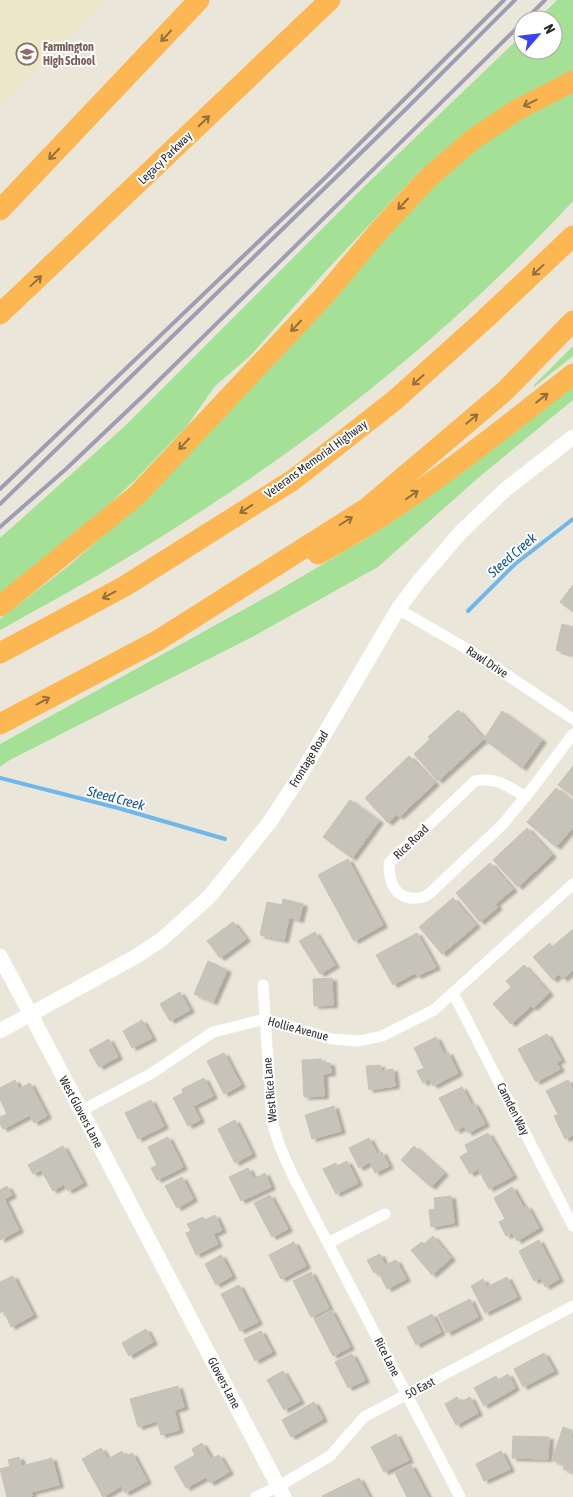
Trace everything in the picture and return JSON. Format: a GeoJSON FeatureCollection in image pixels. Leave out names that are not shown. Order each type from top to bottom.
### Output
{"type":"FeatureCollection","features":[{"type":"Feature","properties":{"kind":"highway"},"geometry":{"type":"LineString","coordinates":[[0,210],[199,0]]}},
{"type":"Feature","properties":{"kind":"highway","name":"Legacy Parkway"},"geometry":{"type":"LineString","coordinates":[[0,314],[330,0]]}},
{"type":"Feature","properties":{"kind":"highway"},"geometry":{"type":"LineString","coordinates":[[0,606],[137,495],[324,296],[377,233],[428,178],[472,140],[515,111],[573,81]]}},
{"type":"Feature","properties":{"kind":"highway","name":"Veterans Memorial Highway"},"geometry":{"type":"LineString","coordinates":[[0,653],[125,586],[292,480],[395,400],[573,236]]}},
{"type":"Feature","properties":{"kind":"highway"},"geometry":{"type":"LineString","coordinates":[[157,641],[367,508],[506,390],[573,321]]}},
{"type":"Feature","properties":{"kind":"highway"},"geometry":{"type":"LineString","coordinates":[[0,724],[360,532],[440,476],[573,374]]}},
{"type":"Feature","properties":{"kind":"street","name":"Frontage Road"},"geometry":{"type":"LineString","coordinates":[[0,1031],[135,957],[161,940],[209,897],[262,834],[293,787],[398,609],[460,533],[506,490],[573,437]]}},
{"type":"Feature","properties":{"kind":"street","name":"Rawl Drive"},"geometry":{"type":"LineString","coordinates":[[398,609],[474,653],[573,718]]}},
{"type":"Feature","properties":{"kind":"street","name":"Rice Road"},"geometry":{"type":"LineString","coordinates":[[526,797],[498,780],[485,779],[475,781],[390,863],[391,881],[398,893],[416,898],[424,898],[429,894],[503,824],[526,797],[573,734]]}},
{"type":"Feature","properties":{"kind":"street","name":"Hollie Avenue"},"geometry":{"type":"LineString","coordinates":[[81,1111],[152,1073],[213,1032],[265,1019],[332,1039],[359,1041],[382,1036],[434,1010],[573,884]]}},
{"type":"Feature","properties":{"kind":"street","name":"West Glovers Lane"},"geometry":{"type":"LineString","coordinates":[[0,956],[164,1269]]}},
{"type":"Feature","properties":{"kind":"street","name":"West Rice Lane"},"geometry":{"type":"LineString","coordinates":[[263,985],[272,1122],[287,1162],[328,1243]]}},
{"type":"Feature","properties":{"kind":"street","name":"Camden Way"},"geometry":{"type":"LineString","coordinates":[[453,993],[573,1226]]}},
{"type":"Feature","properties":{"kind":"street"},"geometry":{"type":"LineString","coordinates":[[328,1243],[385,1214]]}},
{"type":"Feature","properties":{"kind":"street","name":"Rice Lane"},"geometry":{"type":"LineString","coordinates":[[328,1243],[460,1497]]}},
{"type":"Feature","properties":{"kind":"street","name":"Glovers Lane"},"geometry":{"type":"LineString","coordinates":[[164,1269],[282,1491]]}},
{"type":"Feature","properties":{"kind":"street","name":"50 East"},"geometry":{"type":"LineString","coordinates":[[256,1497],[282,1491],[330,1456],[364,1417],[573,1306]]}},
{"type":"Feature","properties":{"kind":"shaded area","name":"Farmington High School"},"geometry":{"type":"Polygon","coordinates":[[[0,0],[106,0],[0,107],[0,0]]]}},
{"type":"Feature","properties":{"kind":"green space"},"geometry":{"type":"Polygon","coordinates":[[[557,0],[573,0],[573,71],[422,169],[323,274],[249,357],[215,386],[187,426],[135,480],[88,524],[0,596],[0,538],[125,426],[368,183],[513,44],[513,60],[563,60],[563,10],[547,10],[557,0]]]}},
{"type":"Feature","properties":{"kind":"green space"},"geometry":{"type":"Polygon","coordinates":[[[573,90],[573,201],[485,290],[392,372],[293,448],[166,534],[0,630],[0,619],[67,567],[113,527],[413,202],[473,149],[514,121],[573,90]]]}},
{"type":"Feature","properties":{"kind":"green space"},"geometry":{"type":"Polygon","coordinates":[[[573,346],[573,356],[534,387],[534,385],[573,346]]]}},
{"type":"Feature","properties":{"kind":"green space"},"geometry":{"type":"Polygon","coordinates":[[[573,386],[573,400],[478,478],[378,567],[254,636],[8,761],[0,767],[0,744],[279,590],[367,538],[396,519],[573,386]]]}},
{"type":"Feature","properties":{"kind":"building"},"geometry":{"type":"Polygon","coordinates":[[[573,585],[573,612],[560,602],[573,585]]]}},
{"type":"Feature","properties":{"kind":"building"},"geometry":{"type":"Polygon","coordinates":[[[562,624],[573,627],[573,655],[556,650],[562,624]]]}},
{"type":"Feature","properties":{"kind":"building"},"geometry":{"type":"Polygon","coordinates":[[[458,710],[484,739],[438,781],[414,754],[430,739],[428,737],[458,710]]]}},
{"type":"Feature","properties":{"kind":"building"},"geometry":{"type":"Polygon","coordinates":[[[502,711],[542,740],[522,768],[484,739],[502,711]]]}},
{"type":"Feature","properties":{"kind":"building"},"geometry":{"type":"Polygon","coordinates":[[[409,756],[435,783],[399,817],[397,814],[388,823],[365,798],[409,756]]]}},
{"type":"Feature","properties":{"kind":"building"},"geometry":{"type":"Polygon","coordinates":[[[573,766],[573,796],[558,785],[573,766]]]}},
{"type":"Feature","properties":{"kind":"building"},"geometry":{"type":"Polygon","coordinates":[[[556,788],[573,802],[573,827],[556,847],[527,822],[556,788]]]}},
{"type":"Feature","properties":{"kind":"building"},"geometry":{"type":"Polygon","coordinates":[[[350,800],[379,821],[352,858],[323,837],[350,800]]]}},
{"type":"Feature","properties":{"kind":"building"},"geometry":{"type":"Polygon","coordinates":[[[527,828],[552,855],[518,887],[493,860],[527,828]]]}},
{"type":"Feature","properties":{"kind":"building"},"geometry":{"type":"Polygon","coordinates":[[[348,859],[383,925],[354,941],[318,875],[348,859]]]}},
{"type":"Feature","properties":{"kind":"building"},"geometry":{"type":"Polygon","coordinates":[[[490,863],[513,889],[495,904],[498,907],[480,922],[456,893],[490,863]]]}},
{"type":"Feature","properties":{"kind":"building"},"geometry":{"type":"Polygon","coordinates":[[[453,898],[476,925],[442,954],[419,927],[453,898]]]}},
{"type":"Feature","properties":{"kind":"building"},"geometry":{"type":"Polygon","coordinates":[[[283,899],[303,904],[299,920],[289,917],[284,940],[260,935],[267,902],[282,905],[283,899]]]}},
{"type":"Feature","properties":{"kind":"building"},"geometry":{"type":"Polygon","coordinates":[[[233,922],[246,939],[220,958],[207,941],[233,922]]]}},
{"type":"Feature","properties":{"kind":"building"},"geometry":{"type":"Polygon","coordinates":[[[572,930],[573,970],[563,979],[559,974],[553,980],[533,957],[550,943],[552,947],[572,930]]]}},
{"type":"Feature","properties":{"kind":"building"},"geometry":{"type":"Polygon","coordinates":[[[315,932],[335,965],[320,974],[299,941],[315,932]]]}},
{"type":"Feature","properties":{"kind":"building"},"geometry":{"type":"Polygon","coordinates":[[[417,933],[436,967],[417,976],[415,973],[393,985],[376,955],[417,933]]]}},
{"type":"Feature","properties":{"kind":"building"},"geometry":{"type":"Polygon","coordinates":[[[208,961],[227,970],[213,1002],[194,994],[208,961]]]}},
{"type":"Feature","properties":{"kind":"building"},"geometry":{"type":"Polygon","coordinates":[[[524,965],[549,993],[533,1008],[531,1006],[511,1024],[493,1004],[511,987],[506,981],[524,965]]]}},
{"type":"Feature","properties":{"kind":"building"},"geometry":{"type":"Polygon","coordinates":[[[332,978],[333,1005],[314,1006],[313,979],[332,978]]]}},
{"type":"Feature","properties":{"kind":"building"},"geometry":{"type":"Polygon","coordinates":[[[180,992],[190,1010],[170,1021],[160,1004],[180,992]]]}},
{"type":"Feature","properties":{"kind":"building"},"geometry":{"type":"Polygon","coordinates":[[[142,1020],[152,1038],[132,1048],[123,1031],[142,1020]]]}},
{"type":"Feature","properties":{"kind":"building"},"geometry":{"type":"Polygon","coordinates":[[[547,1034],[561,1060],[556,1062],[560,1069],[536,1082],[518,1049],[547,1034]]]}},
{"type":"Feature","properties":{"kind":"building"},"geometry":{"type":"Polygon","coordinates":[[[436,1037],[444,1054],[448,1052],[458,1073],[433,1086],[429,1079],[423,1083],[417,1071],[424,1068],[414,1048],[436,1037]]]}},
{"type":"Feature","properties":{"kind":"building"},"geometry":{"type":"Polygon","coordinates":[[[109,1039],[118,1057],[99,1067],[89,1050],[109,1039]]]}},
{"type":"Feature","properties":{"kind":"building"},"geometry":{"type":"Polygon","coordinates":[[[224,1053],[241,1085],[224,1094],[207,1061],[224,1053]]]}},
{"type":"Feature","properties":{"kind":"building"},"geometry":{"type":"Polygon","coordinates":[[[321,1059],[321,1063],[330,1063],[331,1073],[323,1074],[324,1096],[304,1097],[302,1060],[321,1059]]]}},
{"type":"Feature","properties":{"kind":"building"},"geometry":{"type":"Polygon","coordinates":[[[380,1065],[381,1071],[393,1069],[395,1086],[369,1090],[366,1066],[380,1065]]]}},
{"type":"Feature","properties":{"kind":"building"},"geometry":{"type":"Polygon","coordinates":[[[204,1078],[213,1096],[193,1106],[200,1120],[188,1126],[173,1098],[183,1093],[182,1089],[204,1078]]]}},
{"type":"Feature","properties":{"kind":"building"},"geometry":{"type":"Polygon","coordinates":[[[15,1080],[19,1089],[30,1083],[47,1116],[34,1123],[30,1115],[3,1129],[0,1124],[0,1117],[7,1114],[0,1099],[0,1088],[15,1080]]]}},
{"type":"Feature","properties":{"kind":"building"},"geometry":{"type":"Polygon","coordinates":[[[568,1080],[573,1090],[573,1135],[565,1139],[554,1116],[558,1114],[546,1091],[568,1080]]]}},
{"type":"Feature","properties":{"kind":"building"},"geometry":{"type":"Polygon","coordinates":[[[462,1087],[471,1104],[474,1103],[485,1124],[468,1133],[464,1126],[456,1131],[439,1098],[462,1087]]]}},
{"type":"Feature","properties":{"kind":"building"},"geometry":{"type":"Polygon","coordinates":[[[151,1100],[164,1126],[138,1139],[125,1113],[151,1100]]]}},
{"type":"Feature","properties":{"kind":"building"},"geometry":{"type":"Polygon","coordinates":[[[334,1106],[341,1131],[312,1139],[305,1115],[334,1106]]]}},
{"type":"Feature","properties":{"kind":"building"},"geometry":{"type":"Polygon","coordinates":[[[235,1120],[252,1154],[235,1163],[218,1129],[235,1120]]]}},
{"type":"Feature","properties":{"kind":"building"},"geometry":{"type":"Polygon","coordinates":[[[488,1133],[513,1176],[489,1189],[478,1169],[470,1174],[460,1157],[468,1152],[465,1145],[488,1133]]]}},
{"type":"Feature","properties":{"kind":"building"},"geometry":{"type":"Polygon","coordinates":[[[168,1137],[183,1167],[157,1180],[151,1168],[157,1165],[148,1147],[168,1137]]]}},
{"type":"Feature","properties":{"kind":"building"},"geometry":{"type":"Polygon","coordinates":[[[369,1138],[377,1154],[382,1152],[389,1166],[375,1173],[370,1162],[359,1168],[349,1148],[369,1138]]]}},
{"type":"Feature","properties":{"kind":"building"},"geometry":{"type":"Polygon","coordinates":[[[63,1146],[83,1183],[68,1191],[64,1184],[53,1191],[41,1170],[33,1174],[28,1165],[63,1146]]]}},
{"type":"Feature","properties":{"kind":"building"},"geometry":{"type":"Polygon","coordinates":[[[414,1146],[444,1173],[431,1187],[401,1160],[414,1146]]]}},
{"type":"Feature","properties":{"kind":"building"},"geometry":{"type":"Polygon","coordinates":[[[347,1161],[358,1183],[336,1194],[323,1169],[336,1163],[337,1166],[347,1161]]]}},
{"type":"Feature","properties":{"kind":"building"},"geometry":{"type":"Polygon","coordinates":[[[248,1168],[254,1179],[265,1173],[271,1187],[241,1201],[229,1177],[248,1168]]]}},
{"type":"Feature","properties":{"kind":"building"},"geometry":{"type":"Polygon","coordinates":[[[182,1177],[193,1199],[177,1208],[165,1186],[182,1177]]]}},
{"type":"Feature","properties":{"kind":"building"},"geometry":{"type":"Polygon","coordinates":[[[7,1186],[12,1195],[4,1199],[19,1230],[0,1240],[0,1190],[7,1186]]]}},
{"type":"Feature","properties":{"kind":"building"},"geometry":{"type":"Polygon","coordinates":[[[512,1187],[524,1208],[527,1206],[539,1228],[517,1241],[512,1233],[506,1236],[499,1222],[505,1219],[494,1198],[512,1187]]]}},
{"type":"Feature","properties":{"kind":"building"},"geometry":{"type":"Polygon","coordinates":[[[270,1195],[288,1229],[272,1237],[254,1203],[270,1195]]]}},
{"type":"Feature","properties":{"kind":"building"},"geometry":{"type":"Polygon","coordinates":[[[451,1196],[454,1223],[431,1227],[429,1210],[435,1209],[434,1198],[451,1196]]]}},
{"type":"Feature","properties":{"kind":"building"},"geometry":{"type":"Polygon","coordinates":[[[215,1215],[222,1230],[213,1234],[218,1244],[196,1255],[186,1233],[191,1231],[187,1224],[203,1217],[205,1220],[215,1215]]]}},
{"type":"Feature","properties":{"kind":"building"},"geometry":{"type":"Polygon","coordinates":[[[433,1236],[451,1258],[432,1275],[411,1250],[422,1242],[424,1244],[433,1236]]]}},
{"type":"Feature","properties":{"kind":"building"},"geometry":{"type":"Polygon","coordinates":[[[539,1240],[559,1279],[545,1287],[541,1278],[534,1281],[519,1251],[539,1240]]]}},
{"type":"Feature","properties":{"kind":"building"},"geometry":{"type":"Polygon","coordinates":[[[294,1242],[306,1266],[281,1279],[269,1255],[294,1242]]]}},
{"type":"Feature","properties":{"kind":"building"},"geometry":{"type":"Polygon","coordinates":[[[380,1254],[385,1265],[396,1260],[406,1279],[387,1289],[378,1271],[374,1273],[367,1260],[380,1254]]]}},
{"type":"Feature","properties":{"kind":"building"},"geometry":{"type":"Polygon","coordinates":[[[221,1255],[232,1276],[216,1285],[205,1264],[221,1255]]]}},
{"type":"Feature","properties":{"kind":"building"},"geometry":{"type":"Polygon","coordinates":[[[311,1272],[329,1308],[311,1317],[293,1281],[311,1272]]]}},
{"type":"Feature","properties":{"kind":"building"},"geometry":{"type":"Polygon","coordinates":[[[13,1276],[33,1315],[11,1327],[4,1311],[0,1313],[0,1282],[13,1276]]]}},
{"type":"Feature","properties":{"kind":"building"},"geometry":{"type":"Polygon","coordinates":[[[507,1277],[517,1297],[485,1313],[471,1286],[483,1279],[487,1287],[507,1277]]]}},
{"type":"Feature","properties":{"kind":"building"},"geometry":{"type":"Polygon","coordinates":[[[239,1285],[258,1322],[240,1331],[221,1294],[239,1285]]]}},
{"type":"Feature","properties":{"kind":"building"},"geometry":{"type":"Polygon","coordinates":[[[470,1299],[478,1317],[447,1333],[438,1315],[470,1299]]]}},
{"type":"Feature","properties":{"kind":"building"},"geometry":{"type":"Polygon","coordinates":[[[331,1310],[350,1347],[333,1356],[314,1319],[331,1310]]]}},
{"type":"Feature","properties":{"kind":"building"},"geometry":{"type":"Polygon","coordinates":[[[432,1314],[441,1332],[416,1345],[407,1327],[432,1314]]]}},
{"type":"Feature","properties":{"kind":"building"},"geometry":{"type":"Polygon","coordinates":[[[146,1329],[153,1342],[129,1356],[122,1343],[146,1329]]]}},
{"type":"Feature","properties":{"kind":"building"},"geometry":{"type":"Polygon","coordinates":[[[261,1331],[272,1352],[255,1361],[244,1339],[261,1331]]]}},
{"type":"Feature","properties":{"kind":"building"},"geometry":{"type":"Polygon","coordinates":[[[544,1353],[554,1371],[523,1387],[514,1369],[544,1353]]]}},
{"type":"Feature","properties":{"kind":"building"},"geometry":{"type":"Polygon","coordinates":[[[352,1354],[365,1380],[348,1388],[335,1362],[352,1354]]]}},
{"type":"Feature","properties":{"kind":"building"},"geometry":{"type":"Polygon","coordinates":[[[283,1371],[300,1401],[284,1410],[267,1380],[283,1371]]]}},
{"type":"Feature","properties":{"kind":"building"},"geometry":{"type":"Polygon","coordinates":[[[508,1374],[515,1388],[484,1406],[474,1388],[496,1376],[498,1380],[508,1374]]]}},
{"type":"Feature","properties":{"kind":"building"},"geometry":{"type":"Polygon","coordinates":[[[178,1386],[184,1407],[174,1410],[179,1430],[161,1435],[157,1421],[138,1427],[130,1399],[178,1386]]]}},
{"type":"Feature","properties":{"kind":"building"},"geometry":{"type":"Polygon","coordinates":[[[457,1397],[460,1402],[470,1397],[478,1413],[456,1425],[445,1404],[457,1397]]]}},
{"type":"Feature","properties":{"kind":"building"},"geometry":{"type":"Polygon","coordinates":[[[314,1402],[323,1419],[291,1437],[282,1420],[314,1402]]]}},
{"type":"Feature","properties":{"kind":"building"},"geometry":{"type":"Polygon","coordinates":[[[563,1427],[573,1431],[571,1437],[573,1438],[573,1472],[563,1469],[565,1465],[552,1460],[563,1427]]]}},
{"type":"Feature","properties":{"kind":"building"},"geometry":{"type":"Polygon","coordinates":[[[396,1434],[409,1460],[384,1472],[371,1447],[396,1434]]]}},
{"type":"Feature","properties":{"kind":"building"},"geometry":{"type":"Polygon","coordinates":[[[513,1436],[549,1437],[548,1459],[512,1458],[513,1436]]]}},
{"type":"Feature","properties":{"kind":"building"},"geometry":{"type":"Polygon","coordinates":[[[202,1443],[211,1459],[219,1455],[229,1472],[210,1483],[206,1477],[186,1488],[174,1467],[195,1455],[192,1449],[202,1443]]]}},
{"type":"Feature","properties":{"kind":"building"},"geometry":{"type":"Polygon","coordinates":[[[101,1448],[108,1459],[122,1451],[125,1457],[132,1453],[147,1481],[125,1493],[121,1486],[103,1497],[82,1459],[101,1448]]]}},
{"type":"Feature","properties":{"kind":"building"},"geometry":{"type":"Polygon","coordinates":[[[501,1451],[510,1469],[484,1481],[476,1464],[501,1451]]]}},
{"type":"Feature","properties":{"kind":"building"},"geometry":{"type":"Polygon","coordinates":[[[19,1457],[22,1466],[52,1458],[59,1485],[31,1492],[32,1496],[28,1497],[7,1497],[0,1469],[10,1466],[8,1460],[19,1457]]]}},
{"type":"Feature","properties":{"kind":"building"},"geometry":{"type":"Polygon","coordinates":[[[411,1465],[428,1497],[407,1497],[395,1473],[411,1465]]]}},
{"type":"Feature","properties":{"kind":"building"},"geometry":{"type":"Polygon","coordinates":[[[359,1478],[369,1497],[322,1496],[359,1478]]]}},
{"type":"Feature","properties":{"kind":"waterway","name":"Steed Creek"},"geometry":{"type":"LineString","coordinates":[[468,611],[515,564],[573,519]]}},
{"type":"Feature","properties":{"kind":"waterway","name":"Steed Creek"},"geometry":{"type":"LineString","coordinates":[[0,778],[118,808],[225,839]]}},
{"type":"Feature","properties":{"kind":"railway"},"geometry":{"type":"LineString","coordinates":[[0,489],[327,176],[504,0]]}},
{"type":"Feature","properties":{"kind":"railway"},"geometry":{"type":"LineString","coordinates":[[0,504],[405,110],[515,0]]}},
{"type":"Feature","properties":{"kind":"railway"},"geometry":{"type":"LineString","coordinates":[[535,10],[545,0]]}},
{"type":"Feature","properties":{"kind":"railway"},"geometry":{"type":"LineString","coordinates":[[0,527],[66,469],[144,395],[513,32]]}},
{"type":"Feature","properties":{"kind":"place","name":"Farmington High School"},"geometry":{"type":"Point","coordinates":[27,54]}}]}
